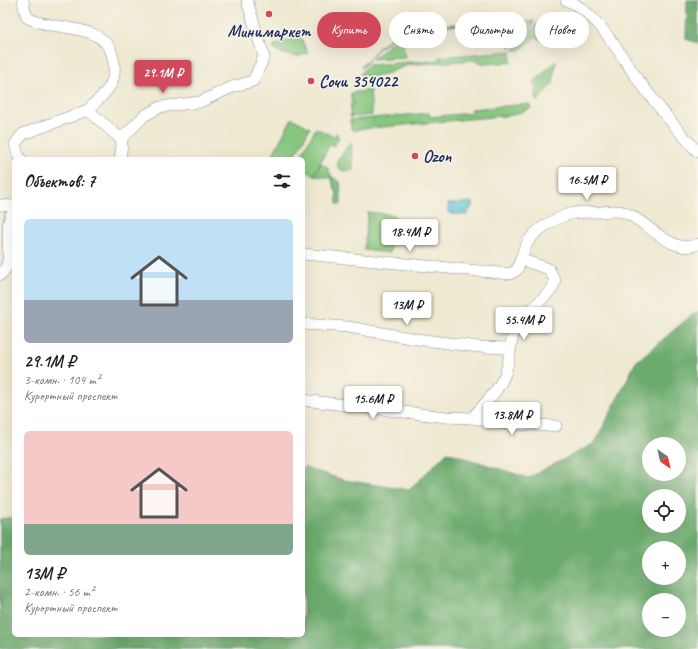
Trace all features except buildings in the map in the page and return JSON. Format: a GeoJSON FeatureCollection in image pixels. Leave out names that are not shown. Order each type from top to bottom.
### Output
{"type":"FeatureCollection","features":[{"type":"Feature","properties":{"kind":"street"},"geometry":{"type":"LineString","coordinates":[[20,157],[15,144],[23,134],[88,110],[113,82],[115,64],[112,52],[101,39],[89,32],[28,18],[24,12],[23,0]]}},
{"type":"Feature","properties":{"kind":"street"},"geometry":{"type":"LineString","coordinates":[[121,139],[144,116],[160,107],[200,102],[232,87],[253,81],[264,57],[247,0]]}},
{"type":"Feature","properties":{"kind":"street"},"geometry":{"type":"LineString","coordinates":[[566,0],[573,2],[588,14],[609,39],[640,82],[698,152]]}},
{"type":"Feature","properties":{"kind":"street"},"geometry":{"type":"LineString","coordinates":[[88,110],[121,139],[122,144],[120,157]]}},
{"type":"Feature","properties":{"kind":"street"},"geometry":{"type":"LineString","coordinates":[[0,205],[12,206]]}},
{"type":"Feature","properties":{"kind":"street"},"geometry":{"type":"LineString","coordinates":[[0,274],[4,272],[7,263],[4,226],[6,219],[12,212]]}},
{"type":"Feature","properties":{"kind":"street"},"geometry":{"type":"LineString","coordinates":[[305,254],[510,274],[518,270],[525,247],[537,232],[560,218],[574,213],[622,212],[673,244],[684,247],[698,244]]}},
{"type":"Feature","properties":{"kind":"street"},"geometry":{"type":"LineString","coordinates":[[472,418],[500,384],[507,368],[517,324],[552,289],[555,282],[549,269],[522,260]]}},
{"type":"Feature","properties":{"kind":"street"},"geometry":{"type":"LineString","coordinates":[[305,324],[348,327],[416,339],[472,346],[511,348]]}},
{"type":"Feature","properties":{"kind":"street"},"geometry":{"type":"LineString","coordinates":[[305,400],[446,417],[472,418],[507,424],[556,426]]}},
{"type":"Feature","properties":{"kind":"green space"},"geometry":{"type":"Polygon","coordinates":[[[687,0],[698,0],[698,43],[686,39],[687,0]]]}},
{"type":"Feature","properties":{"kind":"green space"},"geometry":{"type":"Polygon","coordinates":[[[534,21],[527,35],[527,22],[534,21]]]}},
{"type":"Feature","properties":{"kind":"green space"},"geometry":{"type":"Polygon","coordinates":[[[453,24],[455,25],[447,26],[447,25],[453,24]]]}},
{"type":"Feature","properties":{"kind":"green space"},"geometry":{"type":"Polygon","coordinates":[[[535,26],[535,37],[527,44],[527,38],[535,26]]]}},
{"type":"Feature","properties":{"kind":"green space"},"geometry":{"type":"Polygon","coordinates":[[[300,36],[308,53],[297,57],[275,51],[273,46],[300,36]]]}},
{"type":"Feature","properties":{"kind":"green space"},"geometry":{"type":"Polygon","coordinates":[[[389,40],[381,47],[381,46],[389,40]]]}},
{"type":"Feature","properties":{"kind":"green space"},"geometry":{"type":"Polygon","coordinates":[[[389,45],[389,48],[404,48],[405,57],[372,59],[389,45]]]}},
{"type":"Feature","properties":{"kind":"green space"},"geometry":{"type":"Polygon","coordinates":[[[380,48],[362,68],[361,67],[380,48]]]}},
{"type":"Feature","properties":{"kind":"green space"},"geometry":{"type":"Polygon","coordinates":[[[515,48],[522,48],[520,50],[513,50],[515,48]]]}},
{"type":"Feature","properties":{"kind":"green space"},"geometry":{"type":"Polygon","coordinates":[[[511,51],[511,62],[485,64],[473,60],[408,65],[380,76],[366,76],[360,74],[368,65],[439,60],[439,57],[511,51]]]}},
{"type":"Feature","properties":{"kind":"green space"},"geometry":{"type":"Polygon","coordinates":[[[556,61],[553,83],[537,102],[535,81],[556,61]]]}},
{"type":"Feature","properties":{"kind":"green space"},"geometry":{"type":"Polygon","coordinates":[[[370,90],[372,115],[350,117],[351,103],[354,103],[354,101],[351,101],[351,93],[370,90]]]}},
{"type":"Feature","properties":{"kind":"green space"},"geometry":{"type":"Polygon","coordinates":[[[529,104],[531,108],[513,115],[360,129],[354,131],[351,129],[350,120],[429,113],[430,117],[471,113],[471,109],[529,104]]]}},
{"type":"Feature","properties":{"kind":"green space"},"geometry":{"type":"Polygon","coordinates":[[[292,118],[310,128],[294,157],[272,156],[292,118]]]}},
{"type":"Feature","properties":{"kind":"green space"},"geometry":{"type":"Polygon","coordinates":[[[316,128],[334,137],[336,133],[339,137],[334,146],[330,144],[314,175],[305,170],[305,157],[300,157],[316,128]]]}},
{"type":"Feature","properties":{"kind":"green space"},"geometry":{"type":"Polygon","coordinates":[[[351,142],[353,170],[342,171],[338,167],[337,160],[351,142]]]}},
{"type":"Feature","properties":{"kind":"green space"},"geometry":{"type":"Polygon","coordinates":[[[321,163],[327,167],[332,177],[340,182],[341,204],[337,204],[337,194],[331,178],[314,175],[321,163]]]}},
{"type":"Feature","properties":{"kind":"green space"},"geometry":{"type":"Polygon","coordinates":[[[368,212],[394,215],[390,253],[364,250],[368,212]]]}},
{"type":"Feature","properties":{"kind":"green space"},"geometry":{"type":"Polygon","coordinates":[[[698,312],[698,649],[0,649],[0,519],[12,517],[12,637],[305,637],[305,468],[344,480],[409,490],[447,452],[528,478],[595,443],[636,362],[693,314],[698,312]]]}},
{"type":"Feature","properties":{"kind":"water"},"geometry":{"type":"Polygon","coordinates":[[[472,202],[473,204],[467,215],[450,214],[448,212],[448,204],[472,202]]]}},
{"type":"Feature","properties":{"kind":"place","name":"Минимаркет"},"geometry":{"type":"Point","coordinates":[269,14]}},
{"type":"Feature","properties":{"kind":"place","name":"Сочи 354022"},"geometry":{"type":"Point","coordinates":[311,81]}},
{"type":"Feature","properties":{"kind":"place","name":"Ozon"},"geometry":{"type":"Point","coordinates":[415,156]}}]}
